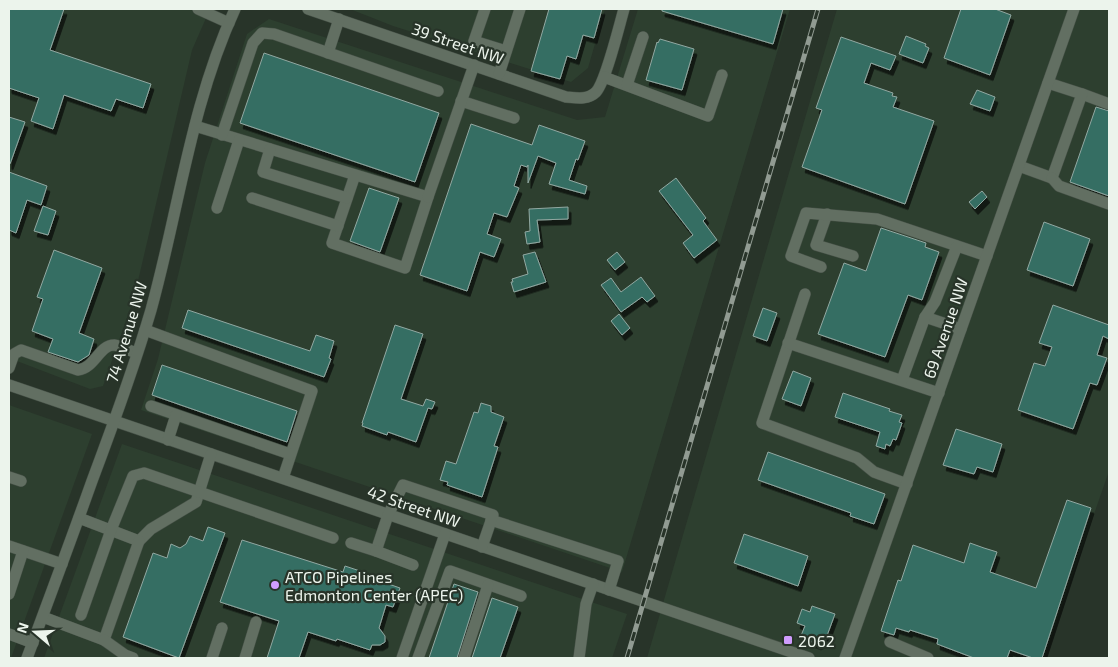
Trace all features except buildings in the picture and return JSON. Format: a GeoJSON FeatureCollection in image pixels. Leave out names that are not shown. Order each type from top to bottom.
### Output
{"type":"FeatureCollection","features":[{"type":"Feature","properties":{"kind":"street"},"geometry":{"type":"LineString","coordinates":[[198,9],[229,23]]}},
{"type":"Feature","properties":{"kind":"street","name":"74 Avenue NW"},"geometry":{"type":"LineString","coordinates":[[27,658],[114,421],[145,330],[166,251],[195,126],[213,62],[235,9]]}},
{"type":"Feature","properties":{"kind":"street","name":"39 Street NW"},"geometry":{"type":"LineString","coordinates":[[308,9],[566,97],[584,99],[596,92],[604,77]]}},
{"type":"Feature","properties":{"kind":"street"},"geometry":{"type":"LineString","coordinates":[[485,9],[474,41],[506,51]]}},
{"type":"Feature","properties":{"kind":"street"},"geometry":{"type":"LineString","coordinates":[[499,74],[520,9]]}},
{"type":"Feature","properties":{"kind":"street"},"geometry":{"type":"LineString","coordinates":[[624,9],[604,77],[708,116],[722,74]]}},
{"type":"Feature","properties":{"kind":"street","name":"69 Avenue NW"},"geometry":{"type":"LineString","coordinates":[[845,658],[1074,9]]}},
{"type":"Feature","properties":{"kind":"street"},"geometry":{"type":"LineString","coordinates":[[328,53],[339,19]]}},
{"type":"Feature","properties":{"kind":"street"},"geometry":{"type":"LineString","coordinates":[[222,135],[253,43],[262,33],[274,34],[438,91]]}},
{"type":"Feature","properties":{"kind":"street"},"geometry":{"type":"LineString","coordinates":[[627,86],[643,37]]}},
{"type":"Feature","properties":{"kind":"street"},"geometry":{"type":"LineString","coordinates":[[355,175],[332,243],[406,268],[428,197],[474,65]]}},
{"type":"Feature","properties":{"kind":"street"},"geometry":{"type":"LineString","coordinates":[[1048,83],[1109,104]]}},
{"type":"Feature","properties":{"kind":"street"},"geometry":{"type":"LineString","coordinates":[[1052,178],[1082,94]]}},
{"type":"Feature","properties":{"kind":"street"},"geometry":{"type":"LineString","coordinates":[[461,101],[514,118]]}},
{"type":"Feature","properties":{"kind":"street"},"geometry":{"type":"LineString","coordinates":[[195,126],[428,197]]}},
{"type":"Feature","properties":{"kind":"street"},"geometry":{"type":"LineString","coordinates":[[217,208],[239,140]]}},
{"type":"Feature","properties":{"kind":"street"},"geometry":{"type":"LineString","coordinates":[[270,149],[262,172],[347,198]]}},
{"type":"Feature","properties":{"kind":"street"},"geometry":{"type":"LineString","coordinates":[[1019,166],[1052,178],[1059,186],[1109,204]]}},
{"type":"Feature","properties":{"kind":"street"},"geometry":{"type":"LineString","coordinates":[[252,198],[338,226]]}},
{"type":"Feature","properties":{"kind":"street"},"geometry":{"type":"LineString","coordinates":[[821,267],[791,256],[806,213],[877,219],[987,256]]}},
{"type":"Feature","properties":{"kind":"street"},"geometry":{"type":"LineString","coordinates":[[808,263],[827,214]]}},
{"type":"Feature","properties":{"kind":"street"},"geometry":{"type":"LineString","coordinates":[[816,245],[853,256]]}},
{"type":"Feature","properties":{"kind":"street"},"geometry":{"type":"LineString","coordinates":[[902,380],[925,317],[935,302],[957,246]]}},
{"type":"Feature","properties":{"kind":"street"},"geometry":{"type":"LineString","coordinates":[[805,294],[762,423],[858,458],[874,472],[907,484]]}},
{"type":"Feature","properties":{"kind":"street"},"geometry":{"type":"LineString","coordinates":[[925,317],[962,329]]}},
{"type":"Feature","properties":{"kind":"street"},"geometry":{"type":"LineString","coordinates":[[145,330],[312,392],[282,478]]}},
{"type":"Feature","properties":{"kind":"street"},"geometry":{"type":"LineString","coordinates":[[788,344],[939,393]]}},
{"type":"Feature","properties":{"kind":"street"},"geometry":{"type":"LineString","coordinates":[[9,368],[14,354],[21,350],[78,370],[84,370],[90,366],[100,353],[114,345],[137,353]]}},
{"type":"Feature","properties":{"kind":"street","name":"42 Street NW"},"geometry":{"type":"LineString","coordinates":[[9,385],[808,658]]}},
{"type":"Feature","properties":{"kind":"street"},"geometry":{"type":"LineString","coordinates":[[152,406],[290,454]]}},
{"type":"Feature","properties":{"kind":"street"},"geometry":{"type":"LineString","coordinates":[[168,440],[176,415]]}},
{"type":"Feature","properties":{"kind":"street"},"geometry":{"type":"LineString","coordinates":[[104,640],[140,541],[152,529],[196,502],[211,454]]}},
{"type":"Feature","properties":{"kind":"street"},"geometry":{"type":"LineString","coordinates":[[81,615],[111,530],[133,476],[144,473],[333,538]]}},
{"type":"Feature","properties":{"kind":"street"},"geometry":{"type":"LineString","coordinates":[[9,477],[21,481]]}},
{"type":"Feature","properties":{"kind":"street"},"geometry":{"type":"LineString","coordinates":[[376,551],[388,515],[403,485],[493,514],[482,547]]}},
{"type":"Feature","properties":{"kind":"street"},"geometry":{"type":"LineString","coordinates":[[79,518],[140,541]]}},
{"type":"Feature","properties":{"kind":"street"},"geometry":{"type":"LineString","coordinates":[[491,520],[618,561],[609,590]]}},
{"type":"Feature","properties":{"kind":"street"},"geometry":{"type":"LineString","coordinates":[[402,658],[445,534]]}},
{"type":"Feature","properties":{"kind":"street"},"geometry":{"type":"LineString","coordinates":[[351,543],[413,564]]}},
{"type":"Feature","properties":{"kind":"street"},"geometry":{"type":"LineString","coordinates":[[9,546],[62,564]]}},
{"type":"Feature","properties":{"kind":"street"},"geometry":{"type":"LineString","coordinates":[[9,594],[23,551]]}},
{"type":"Feature","properties":{"kind":"street"},"geometry":{"type":"LineString","coordinates":[[418,658],[450,571],[521,596]]}},
{"type":"Feature","properties":{"kind":"street"},"geometry":{"type":"LineString","coordinates":[[464,658],[488,584]]}},
{"type":"Feature","properties":{"kind":"street"},"geometry":{"type":"LineString","coordinates":[[579,658],[586,604],[593,584]]}},
{"type":"Feature","properties":{"kind":"street"},"geometry":{"type":"LineString","coordinates":[[42,617],[104,640],[125,655],[133,658]]}},
{"type":"Feature","properties":{"kind":"street"},"geometry":{"type":"LineString","coordinates":[[244,658],[256,622]]}},
{"type":"Feature","properties":{"kind":"street"},"geometry":{"type":"LineString","coordinates":[[212,658],[222,628]]}},
{"type":"Feature","properties":{"kind":"street"},"geometry":{"type":"LineString","coordinates":[[9,634],[33,643]]}},
{"type":"Feature","properties":{"kind":"street"},"geometry":{"type":"LineString","coordinates":[[890,642],[928,658]]}},
{"type":"Feature","properties":{"kind":"shaded area"},"geometry":{"type":"Polygon","coordinates":[[[9,9],[210,9],[192,50],[134,298],[103,386],[90,389],[9,358],[9,9]]]}},
{"type":"Feature","properties":{"kind":"shaded area"},"geometry":{"type":"Polygon","coordinates":[[[350,9],[605,9],[588,68],[571,82],[393,26],[350,9]]]}},
{"type":"Feature","properties":{"kind":"shaded area"},"geometry":{"type":"Polygon","coordinates":[[[638,9],[790,9],[622,572],[141,410],[158,359],[205,163],[247,34],[269,19],[577,120],[605,117],[638,9]]]}},
{"type":"Feature","properties":{"kind":"shaded area"},"geometry":{"type":"Polygon","coordinates":[[[837,9],[1109,9],[1109,471],[1044,658],[647,658],[837,9]]]}},
{"type":"Feature","properties":{"kind":"shaded area"},"geometry":{"type":"Polygon","coordinates":[[[9,405],[92,434],[11,658],[9,658],[9,405]]]}},
{"type":"Feature","properties":{"kind":"shaded area"},"geometry":{"type":"Polygon","coordinates":[[[122,444],[627,614],[612,658],[44,658],[122,444]]]}},
{"type":"Feature","properties":{"kind":"railway"},"geometry":{"type":"LineString","coordinates":[[627,658],[818,9]]}},
{"type":"Feature","properties":{"kind":"place","name":"ATCO Pipelines Edmonton Center (APEC)"},"geometry":{"type":"Point","coordinates":[275,585]}},
{"type":"Feature","properties":{"kind":"place","name":"2062"},"geometry":{"type":"Point","coordinates":[788,640]}}]}
